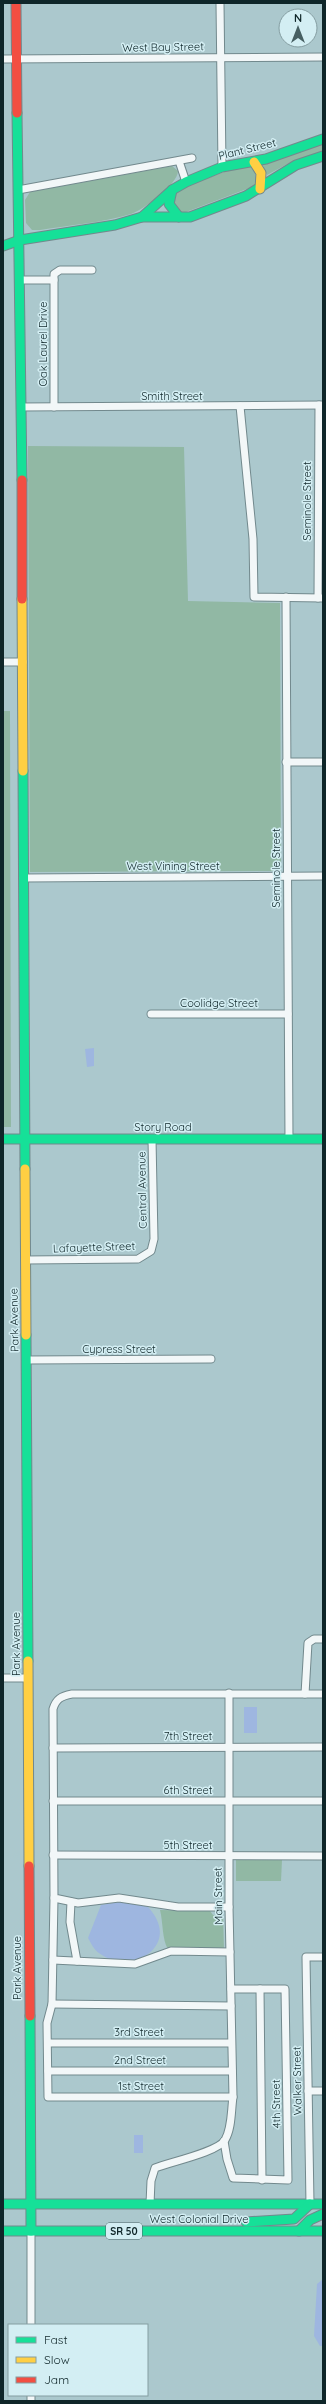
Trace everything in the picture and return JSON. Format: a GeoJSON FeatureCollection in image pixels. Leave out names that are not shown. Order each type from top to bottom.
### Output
{"type":"FeatureCollection","features":[{"type":"Feature","properties":{"kind":"main road","name":"Park Avenue"},"geometry":{"type":"LineString","coordinates":[[16,3],[20,240],[23,662],[24,1260],[26,1360],[31,2231]]}},
{"type":"Feature","properties":{"kind":"main road","name":"Plant Street"},"geometry":{"type":"LineString","coordinates":[[142,217],[172,190],[186,182],[222,167],[254,162],[323,139]]}},
{"type":"Feature","properties":{"kind":"main road","name":"Plant Street"},"geometry":{"type":"LineString","coordinates":[[3,246],[20,240],[115,225],[142,217],[190,217],[260,189],[274,177],[285,171],[323,156]]}},
{"type":"Feature","properties":{"kind":"main road"},"geometry":{"type":"LineString","coordinates":[[254,162],[261,174],[260,189]]}},
{"type":"Feature","properties":{"kind":"main road"},"geometry":{"type":"LineString","coordinates":[[172,190],[169,204],[179,217]]}},
{"type":"Feature","properties":{"kind":"main road","name":"Story Road"},"geometry":{"type":"LineString","coordinates":[[3,1139],[323,1139]]}},
{"type":"Feature","properties":{"kind":"main road","name":"West Colonial Drive"},"geometry":{"type":"LineString","coordinates":[[3,2204],[323,2204]]}},
{"type":"Feature","properties":{"kind":"main road"},"geometry":{"type":"LineString","coordinates":[[218,2230],[234,2223],[294,2219],[310,2204]]}},
{"type":"Feature","properties":{"kind":"main road"},"geometry":{"type":"LineString","coordinates":[[299,2231],[310,2220],[323,2214]]}},
{"type":"Feature","properties":{"kind":"main road","name":"West Colonial Drive"},"geometry":{"type":"LineString","coordinates":[[3,2231],[323,2231]]}},
{"type":"Feature","properties":{"kind":"street"},"geometry":{"type":"LineString","coordinates":[[220,3],[222,167]]}},
{"type":"Feature","properties":{"kind":"street","name":"West Bay Street"},"geometry":{"type":"LineString","coordinates":[[3,59],[323,57]]}},
{"type":"Feature","properties":{"kind":"street"},"geometry":{"type":"LineString","coordinates":[[18,190],[192,158]]}},
{"type":"Feature","properties":{"kind":"street"},"geometry":{"type":"LineString","coordinates":[[179,161],[186,182]]}},
{"type":"Feature","properties":{"kind":"street"},"geometry":{"type":"LineString","coordinates":[[20,280],[54,280],[54,274],[60,270],[92,270]]}},
{"type":"Feature","properties":{"kind":"street","name":"Oak Laurel Drive"},"geometry":{"type":"LineString","coordinates":[[54,280],[54,407]]}},
{"type":"Feature","properties":{"kind":"street","name":"Smith Street"},"geometry":{"type":"LineString","coordinates":[[21,407],[321,405]]}},
{"type":"Feature","properties":{"kind":"street","name":"Seminole Street"},"geometry":{"type":"LineString","coordinates":[[321,405],[321,598]]}},
{"type":"Feature","properties":{"kind":"street"},"geometry":{"type":"LineString","coordinates":[[240,406],[253,539],[254,597],[321,598]]}},
{"type":"Feature","properties":{"kind":"street","name":"Seminole Street"},"geometry":{"type":"LineString","coordinates":[[286,597],[289,1139]]}},
{"type":"Feature","properties":{"kind":"street"},"geometry":{"type":"LineString","coordinates":[[3,662],[23,662]]}},
{"type":"Feature","properties":{"kind":"street"},"geometry":{"type":"LineString","coordinates":[[286,762],[323,762]]}},
{"type":"Feature","properties":{"kind":"street","name":"West Vining Street"},"geometry":{"type":"LineString","coordinates":[[23,878],[323,876]]}},
{"type":"Feature","properties":{"kind":"street","name":"Coolidge Street"},"geometry":{"type":"LineString","coordinates":[[151,1014],[288,1014]]}},
{"type":"Feature","properties":{"kind":"street","name":"Central Avenue"},"geometry":{"type":"LineString","coordinates":[[152,1140],[154,1239]]}},
{"type":"Feature","properties":{"kind":"street","name":"Lafayette Street"},"geometry":{"type":"LineString","coordinates":[[24,1260],[138,1259],[151,1251],[154,1239]]}},
{"type":"Feature","properties":{"kind":"street","name":"Cypress Street"},"geometry":{"type":"LineString","coordinates":[[26,1360],[211,1359]]}},
{"type":"Feature","properties":{"kind":"street"},"geometry":{"type":"LineString","coordinates":[[305,1694],[308,1643],[314,1639],[323,1639]]}},
{"type":"Feature","properties":{"kind":"street"},"geometry":{"type":"LineString","coordinates":[[3,1678],[28,1678]]}},
{"type":"Feature","properties":{"kind":"street"},"geometry":{"type":"LineString","coordinates":[[48,2071],[47,2023],[52,2004],[54,1898],[53,1709],[58,1698],[65,1695],[229,1693],[323,1694]]}},
{"type":"Feature","properties":{"kind":"street","name":"Main Street"},"geometry":{"type":"LineString","coordinates":[[224,2141],[230,2125],[233,2097],[228,1856],[229,1693]]}},
{"type":"Feature","properties":{"kind":"street","name":"7th Street"},"geometry":{"type":"LineString","coordinates":[[53,1748],[323,1747]]}},
{"type":"Feature","properties":{"kind":"street","name":"6th Street"},"geometry":{"type":"LineString","coordinates":[[53,1801],[323,1801]]}},
{"type":"Feature","properties":{"kind":"street","name":"5th Street"},"geometry":{"type":"LineString","coordinates":[[53,1855],[323,1856]]}},
{"type":"Feature","properties":{"kind":"street"},"geometry":{"type":"LineString","coordinates":[[54,1898],[70,1902],[119,1898],[178,1907],[229,1907]]}},
{"type":"Feature","properties":{"kind":"street"},"geometry":{"type":"LineString","coordinates":[[70,1902],[70,1922],[77,1961]]}},
{"type":"Feature","properties":{"kind":"street"},"geometry":{"type":"LineString","coordinates":[[53,1960],[135,1964],[171,1951],[230,1952]]}},
{"type":"Feature","properties":{"kind":"street","name":"Walker Street"},"geometry":{"type":"LineString","coordinates":[[310,2204],[306,1957],[323,1957]]}},
{"type":"Feature","properties":{"kind":"street","name":"4th Street"},"geometry":{"type":"LineString","coordinates":[[224,2141],[227,2159],[233,2178],[288,2180],[285,1989],[230,1989]]}},
{"type":"Feature","properties":{"kind":"street"},"geometry":{"type":"LineString","coordinates":[[260,1989],[262,2180]]}},
{"type":"Feature","properties":{"kind":"street"},"geometry":{"type":"LineString","coordinates":[[52,2004],[230,2006]]}},
{"type":"Feature","properties":{"kind":"street","name":"3rd Street"},"geometry":{"type":"LineString","coordinates":[[48,2044],[231,2043]]}},
{"type":"Feature","properties":{"kind":"street","name":"2nd Street"},"geometry":{"type":"LineString","coordinates":[[48,2071],[232,2071]]}},
{"type":"Feature","properties":{"kind":"street","name":"1st Street"},"geometry":{"type":"LineString","coordinates":[[48,2071],[48,2097],[233,2097]]}},
{"type":"Feature","properties":{"kind":"street"},"geometry":{"type":"LineString","coordinates":[[308,2091],[323,2091]]}},
{"type":"Feature","properties":{"kind":"street"},"geometry":{"type":"LineString","coordinates":[[150,2204],[151,2181],[155,2168],[216,2149],[224,2141]]}},
{"type":"Feature","properties":{"kind":"street","name":"Park Avenue"},"geometry":{"type":"LineString","coordinates":[[31,2231],[32,2324]]}},
{"type":"Feature","properties":{"kind":"green space"},"geometry":{"type":"Polygon","coordinates":[[[323,141],[323,152],[289,163],[267,175],[262,163],[323,141]]]}},
{"type":"Feature","properties":{"kind":"green space"},"geometry":{"type":"Polygon","coordinates":[[[243,165],[254,168],[257,182],[252,187],[186,212],[180,212],[171,203],[176,190],[243,165]]]}},
{"type":"Feature","properties":{"kind":"green space"},"geometry":{"type":"Polygon","coordinates":[[[172,166],[178,171],[172,183],[159,196],[131,214],[97,222],[40,230],[32,230],[26,223],[25,200],[30,192],[172,166]]]}},
{"type":"Feature","properties":{"kind":"green space"},"geometry":{"type":"Polygon","coordinates":[[[28,446],[184,447],[188,601],[280,603],[281,871],[30,872],[28,446]]]}},
{"type":"Feature","properties":{"kind":"green space"},"geometry":{"type":"Polygon","coordinates":[[[3,711],[10,711],[11,1127],[3,1127],[3,711]]]}},
{"type":"Feature","properties":{"kind":"green space"},"geometry":{"type":"Polygon","coordinates":[[[236,1859],[282,1860],[281,1881],[236,1881],[236,1859]]]}},
{"type":"Feature","properties":{"kind":"green space"},"geometry":{"type":"Polygon","coordinates":[[[160,1910],[210,1911],[213,1915],[223,1915],[224,1949],[168,1949],[165,1941],[160,1910]]]}},
{"type":"Feature","properties":{"kind":"water"},"geometry":{"type":"Polygon","coordinates":[[[94,1048],[94,1066],[87,1067],[85,1049],[94,1048]]]}},
{"type":"Feature","properties":{"kind":"water"},"geometry":{"type":"Polygon","coordinates":[[[244,1707],[257,1707],[257,1733],[244,1733],[244,1707]]]}},
{"type":"Feature","properties":{"kind":"water"},"geometry":{"type":"Polygon","coordinates":[[[125,1901],[148,1907],[158,1921],[160,1934],[156,1945],[149,1954],[138,1959],[125,1961],[111,1960],[97,1952],[88,1938],[101,1905],[125,1901]]]}},
{"type":"Feature","properties":{"kind":"water"},"geometry":{"type":"Polygon","coordinates":[[[134,2135],[143,2135],[143,2153],[134,2153],[134,2135]]]}},
{"type":"Feature","properties":{"kind":"water"},"geometry":{"type":"Polygon","coordinates":[[[323,2279],[323,2346],[320,2346],[314,2336],[317,2284],[323,2279]]]}},
{"type":"Feature","properties":{"kind":"traffic: fast"},"geometry":{"type":"LineString","coordinates":[[17,113],[22,480]]}},
{"type":"Feature","properties":{"kind":"traffic: fast"},"geometry":{"type":"LineString","coordinates":[[142,217],[172,190],[186,182],[222,167],[266,159],[323,139]]}},
{"type":"Feature","properties":{"kind":"traffic: fast"},"geometry":{"type":"LineString","coordinates":[[3,246],[20,240],[115,225],[142,217],[190,217],[246,196],[296,165],[323,156]]}},
{"type":"Feature","properties":{"kind":"traffic: fast"},"geometry":{"type":"LineString","coordinates":[[172,190],[169,204],[179,217]]}},
{"type":"Feature","properties":{"kind":"traffic: fast"},"geometry":{"type":"LineString","coordinates":[[23,771],[25,1169]]}},
{"type":"Feature","properties":{"kind":"traffic: fast"},"geometry":{"type":"LineString","coordinates":[[3,1139],[323,1139]]}},
{"type":"Feature","properties":{"kind":"traffic: fast"},"geometry":{"type":"LineString","coordinates":[[26,1335],[28,1661]]}},
{"type":"Feature","properties":{"kind":"traffic: fast"},"geometry":{"type":"LineString","coordinates":[[30,2016],[31,2231]]}},
{"type":"Feature","properties":{"kind":"traffic: fast"},"geometry":{"type":"LineString","coordinates":[[3,2204],[323,2204]]}},
{"type":"Feature","properties":{"kind":"traffic: fast"},"geometry":{"type":"LineString","coordinates":[[246,2222],[294,2219],[310,2204]]}},
{"type":"Feature","properties":{"kind":"traffic: fast"},"geometry":{"type":"LineString","coordinates":[[299,2231],[310,2220],[323,2214]]}},
{"type":"Feature","properties":{"kind":"traffic: fast"},"geometry":{"type":"LineString","coordinates":[[3,2231],[323,2231]]}},
{"type":"Feature","properties":{"kind":"traffic: slow"},"geometry":{"type":"LineString","coordinates":[[254,162],[261,173],[260,189]]}},
{"type":"Feature","properties":{"kind":"traffic: slow"},"geometry":{"type":"LineString","coordinates":[[22,599],[23,771]]}},
{"type":"Feature","properties":{"kind":"traffic: slow"},"geometry":{"type":"LineString","coordinates":[[25,1169],[26,1335]]}},
{"type":"Feature","properties":{"kind":"traffic: slow"},"geometry":{"type":"LineString","coordinates":[[28,1661],[29,1866]]}},
{"type":"Feature","properties":{"kind":"traffic: jam"},"geometry":{"type":"LineString","coordinates":[[16,3],[17,113]]}},
{"type":"Feature","properties":{"kind":"traffic: jam"},"geometry":{"type":"LineString","coordinates":[[22,480],[22,599]]}},
{"type":"Feature","properties":{"kind":"traffic: jam"},"geometry":{"type":"LineString","coordinates":[[29,1866],[30,2016]]}}]}
